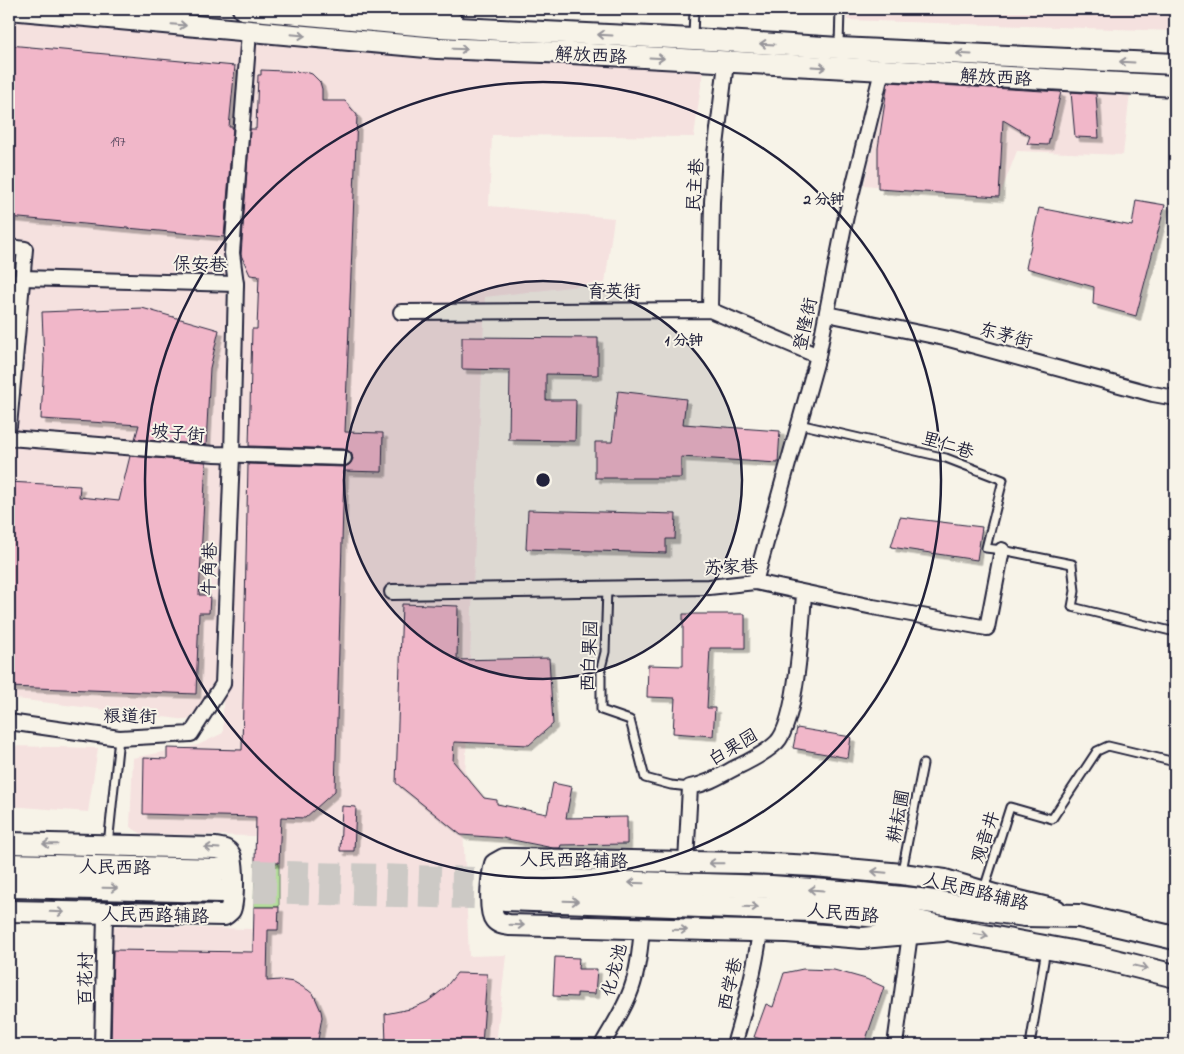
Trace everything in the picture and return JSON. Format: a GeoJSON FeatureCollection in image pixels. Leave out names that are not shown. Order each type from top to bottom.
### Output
{"type":"FeatureCollection","features":[{"type":"Feature","properties":{"kind":"main road","name":"解放西路"},"geometry":{"type":"LineString","coordinates":[[9,9],[437,48],[1175,86]]}},
{"type":"Feature","properties":{"kind":"main road","name":"解放西路"},"geometry":{"type":"LineString","coordinates":[[245,9],[376,15],[473,28],[1175,64]]}},
{"type":"Feature","properties":{"kind":"main road"},"geometry":{"type":"LineString","coordinates":[[425,9],[448,20],[473,28]]}},
{"type":"Feature","properties":{"kind":"main road"},"geometry":{"type":"LineString","coordinates":[[334,13],[334,39]]}},
{"type":"Feature","properties":{"kind":"main road"},"geometry":{"type":"LineString","coordinates":[[376,15],[376,42]]}},
{"type":"Feature","properties":{"kind":"main road","name":"人民西路辅路"},"geometry":{"type":"LineString","coordinates":[[9,843],[216,848],[226,850],[231,856],[232,865],[232,902],[230,910],[224,915],[9,911]]}},
{"type":"Feature","properties":{"kind":"main road","name":"人民西路辅路"},"geometry":{"type":"LineString","coordinates":[[958,931],[862,938],[760,931],[509,925],[499,923],[493,917],[492,873],[495,864],[504,859],[514,858],[814,866],[944,880],[983,892],[1079,916]]}},
{"type":"Feature","properties":{"kind":"main road","name":"人民西路"},"geometry":{"type":"LineString","coordinates":[[9,865],[221,880],[9,886]]}},
{"type":"Feature","properties":{"kind":"main road","name":"人民西路"},"geometry":{"type":"LineString","coordinates":[[1175,938],[1079,916],[1025,915],[912,899],[771,887],[505,889],[901,918],[958,931],[1099,957],[1175,976]]}},
{"type":"Feature","properties":{"kind":"street"},"geometry":{"type":"LineString","coordinates":[[236,284],[232,253],[249,32]]}},
{"type":"Feature","properties":{"kind":"street","name":"民主巷"},"geometry":{"type":"LineString","coordinates":[[710,310],[715,154],[726,63]]}},
{"type":"Feature","properties":{"kind":"street","name":"登隆街"},"geometry":{"type":"LineString","coordinates":[[755,582],[818,356],[846,216],[882,71]]}},
{"type":"Feature","properties":{"kind":"street"},"geometry":{"type":"LineString","coordinates":[[9,247],[25,249],[9,426]]}},
{"type":"Feature","properties":{"kind":"street","name":"保安巷"},"geometry":{"type":"LineString","coordinates":[[22,278],[236,284],[232,455]]}},
{"type":"Feature","properties":{"kind":"street","name":"育英街"},"geometry":{"type":"LineString","coordinates":[[401,312],[710,310],[818,356]]}},
{"type":"Feature","properties":{"kind":"street","name":"东茅街"},"geometry":{"type":"LineString","coordinates":[[827,314],[949,339],[1152,394],[1175,398]]}},
{"type":"Feature","properties":{"kind":"street","name":"坡子街"},"geometry":{"type":"LineString","coordinates":[[9,438],[232,455],[344,458]]}},
{"type":"Feature","properties":{"kind":"street","name":"牛角巷"},"geometry":{"type":"LineString","coordinates":[[223,684],[232,455]]}},
{"type":"Feature","properties":{"kind":"street","name":"苏家巷"},"geometry":{"type":"LineString","coordinates":[[392,592],[709,587],[755,582],[873,608],[987,628],[1002,550]]}},
{"type":"Feature","properties":{"kind":"street","name":"白果园"},"geometry":{"type":"LineString","coordinates":[[690,786],[703,785],[754,760],[778,741],[788,718],[798,665],[804,593]]}},
{"type":"Feature","properties":{"kind":"street","name":"粮道街"},"geometry":{"type":"LineString","coordinates":[[9,722],[119,738],[191,734],[223,684]]}},
{"type":"Feature","properties":{"kind":"street"},"geometry":{"type":"LineString","coordinates":[[686,862],[690,786]]}},
{"type":"Feature","properties":{"kind":"street","name":"百花村"},"geometry":{"type":"LineString","coordinates":[[102,1045],[105,914]]}},
{"type":"Feature","properties":{"kind":"street","name":"化龙池"},"geometry":{"type":"LineString","coordinates":[[602,1045],[617,1021],[632,989],[642,929]]}},
{"type":"Feature","properties":{"kind":"street","name":"西学巷"},"geometry":{"type":"LineString","coordinates":[[734,1045],[744,1012],[760,931]]}},
{"type":"Feature","properties":{"kind":"street"},"geometry":{"type":"LineString","coordinates":[[895,1045],[910,934]]}},
{"type":"Feature","properties":{"kind":"lane"},"geometry":{"type":"LineString","coordinates":[[693,39],[694,9]]}},
{"type":"Feature","properties":{"kind":"lane"},"geometry":{"type":"LineString","coordinates":[[839,48],[840,9]]}},
{"type":"Feature","properties":{"kind":"lane","name":"里仁巷"},"geometry":{"type":"LineString","coordinates":[[799,424],[946,458],[1003,480],[986,548],[1002,550]]}},
{"type":"Feature","properties":{"kind":"lane"},"geometry":{"type":"LineString","coordinates":[[1002,550],[1072,564],[1075,591],[1072,607],[1175,632]]}},
{"type":"Feature","properties":{"kind":"lane","name":"西白果园"},"geometry":{"type":"LineString","coordinates":[[607,588],[605,652],[601,668],[601,710],[630,720],[645,778],[671,785],[690,786]]}},
{"type":"Feature","properties":{"kind":"lane"},"geometry":{"type":"LineString","coordinates":[[108,845],[119,738]]}},
{"type":"Feature","properties":{"kind":"lane","name":"观音井"},"geometry":{"type":"LineString","coordinates":[[983,892],[1010,807],[1052,819],[1096,751],[1108,746],[1175,762]]}},
{"type":"Feature","properties":{"kind":"lane","name":"耕耘圃"},"geometry":{"type":"LineString","coordinates":[[902,874],[923,764]]}},
{"type":"Feature","properties":{"kind":"lane"},"geometry":{"type":"LineString","coordinates":[[1030,1045],[1046,947]]}},
{"type":"Feature","properties":{"kind":"shaded area"},"geometry":{"type":"Polygon","coordinates":[[[847,9],[1175,9],[1175,31],[847,20],[847,9]]]}},
{"type":"Feature","properties":{"kind":"shaded area"},"geometry":{"type":"Polygon","coordinates":[[[9,15],[693,67],[703,71],[694,137],[492,135],[489,206],[614,218],[605,283],[485,297],[463,827],[469,956],[506,955],[496,1045],[102,1045],[105,926],[253,929],[256,836],[142,834],[130,827],[133,758],[198,745],[223,733],[223,684],[187,720],[9,698],[9,15]]]}},
{"type":"Feature","properties":{"kind":"shaded area"},"geometry":{"type":"Polygon","coordinates":[[[889,81],[1130,92],[1123,155],[1017,151],[999,197],[864,185],[889,81]]]}},
{"type":"Feature","properties":{"kind":"shaded area"},"geometry":{"type":"Polygon","coordinates":[[[9,746],[98,748],[88,812],[9,806],[9,746]]]}},
{"type":"Feature","properties":{"kind":"green space"},"geometry":{"type":"Polygon","coordinates":[[[255,862],[279,863],[279,907],[254,907],[255,862]]]}},
{"type":"Feature","properties":{"kind":"building"},"geometry":{"type":"Polygon","coordinates":[[[9,45],[235,66],[229,127],[233,127],[224,237],[9,217],[9,45]]]}},
{"type":"Feature","properties":{"kind":"building"},"geometry":{"type":"Polygon","coordinates":[[[261,70],[306,72],[312,74],[320,82],[322,101],[345,101],[357,115],[345,432],[383,433],[382,472],[344,471],[335,791],[305,818],[281,817],[279,863],[255,862],[256,817],[143,814],[144,758],[167,759],[167,748],[242,750],[248,464],[344,467],[349,465],[353,459],[351,453],[344,449],[249,446],[252,329],[257,329],[259,276],[250,275],[241,255],[250,129],[256,129],[258,75],[261,75],[261,70]]]}},
{"type":"Feature","properties":{"kind":"building"},"geometry":{"type":"Polygon","coordinates":[[[888,82],[1061,92],[1048,145],[1027,144],[1030,136],[1003,120],[999,197],[878,189],[878,148],[888,82]]]}},
{"type":"Feature","properties":{"kind":"building"},"geometry":{"type":"Polygon","coordinates":[[[1071,92],[1096,94],[1099,138],[1075,137],[1071,92]]]}},
{"type":"Feature","properties":{"kind":"building"},"geometry":{"type":"Polygon","coordinates":[[[1136,200],[1165,205],[1136,316],[1093,304],[1094,287],[1026,268],[1039,208],[1132,226],[1136,200]]]}},
{"type":"Feature","properties":{"kind":"building"},"geometry":{"type":"Polygon","coordinates":[[[142,308],[219,330],[210,368],[206,445],[135,439],[139,425],[41,419],[44,360],[42,312],[142,308]]]}},
{"type":"Feature","properties":{"kind":"building"},"geometry":{"type":"Polygon","coordinates":[[[462,337],[598,338],[598,375],[546,374],[546,400],[576,400],[575,441],[509,440],[510,370],[462,369],[462,337]]]}},
{"type":"Feature","properties":{"kind":"building"},"geometry":{"type":"Polygon","coordinates":[[[618,391],[686,399],[683,424],[780,431],[778,463],[681,457],[681,478],[595,478],[595,442],[612,442],[618,391]]]}},
{"type":"Feature","properties":{"kind":"building"},"geometry":{"type":"Polygon","coordinates":[[[130,456],[206,462],[199,595],[210,595],[209,613],[199,613],[196,694],[9,687],[9,482],[80,486],[79,497],[119,501],[130,456]]]}},
{"type":"Feature","properties":{"kind":"building"},"geometry":{"type":"Polygon","coordinates":[[[528,510],[676,514],[675,539],[666,539],[666,553],[526,549],[528,510]]]}},
{"type":"Feature","properties":{"kind":"building"},"geometry":{"type":"Polygon","coordinates":[[[900,517],[982,527],[977,560],[891,547],[900,517]]]}},
{"type":"Feature","properties":{"kind":"building"},"geometry":{"type":"Polygon","coordinates":[[[402,604],[458,606],[457,660],[549,658],[553,724],[529,745],[454,742],[453,761],[484,798],[497,800],[497,804],[547,814],[553,783],[572,787],[566,818],[627,817],[627,844],[561,845],[560,848],[553,848],[503,838],[461,835],[396,783],[402,604]]]}},
{"type":"Feature","properties":{"kind":"building"},"geometry":{"type":"Polygon","coordinates":[[[683,614],[745,614],[745,648],[710,648],[707,708],[715,708],[713,736],[673,733],[675,698],[647,697],[648,665],[683,666],[683,614]]]}},
{"type":"Feature","properties":{"kind":"building"},"geometry":{"type":"Polygon","coordinates":[[[797,728],[851,737],[848,758],[793,748],[797,728]]]}},
{"type":"Feature","properties":{"kind":"building"},"geometry":{"type":"Polygon","coordinates":[[[342,806],[356,807],[354,851],[340,851],[342,806]]]}},
{"type":"Feature","properties":{"kind":"building"},"geometry":{"type":"Polygon","coordinates":[[[254,907],[279,907],[278,930],[268,930],[267,981],[294,982],[314,995],[322,1017],[317,1045],[111,1045],[113,950],[253,952],[254,907]]]}},
{"type":"Feature","properties":{"kind":"building"},"geometry":{"type":"Polygon","coordinates":[[[555,957],[579,958],[578,969],[597,969],[595,994],[577,993],[577,997],[553,996],[555,957]]]}},
{"type":"Feature","properties":{"kind":"building"},"geometry":{"type":"Polygon","coordinates":[[[803,969],[834,970],[866,979],[884,987],[864,1045],[780,1045],[754,1037],[766,1004],[773,1007],[784,973],[803,969]]]}},
{"type":"Feature","properties":{"kind":"building"},"geometry":{"type":"Polygon","coordinates":[[[457,973],[487,974],[482,1045],[386,1045],[385,1014],[410,1009],[427,1002],[445,988],[457,973]]]}},
{"type":"Feature","properties":{"kind":"tunnel"},"geometry":{"type":"LineString","coordinates":[[221,870],[506,879]]}},
{"type":"Feature","properties":{"kind":"tunnel"},"geometry":{"type":"LineString","coordinates":[[221,891],[505,899]]}}]}
